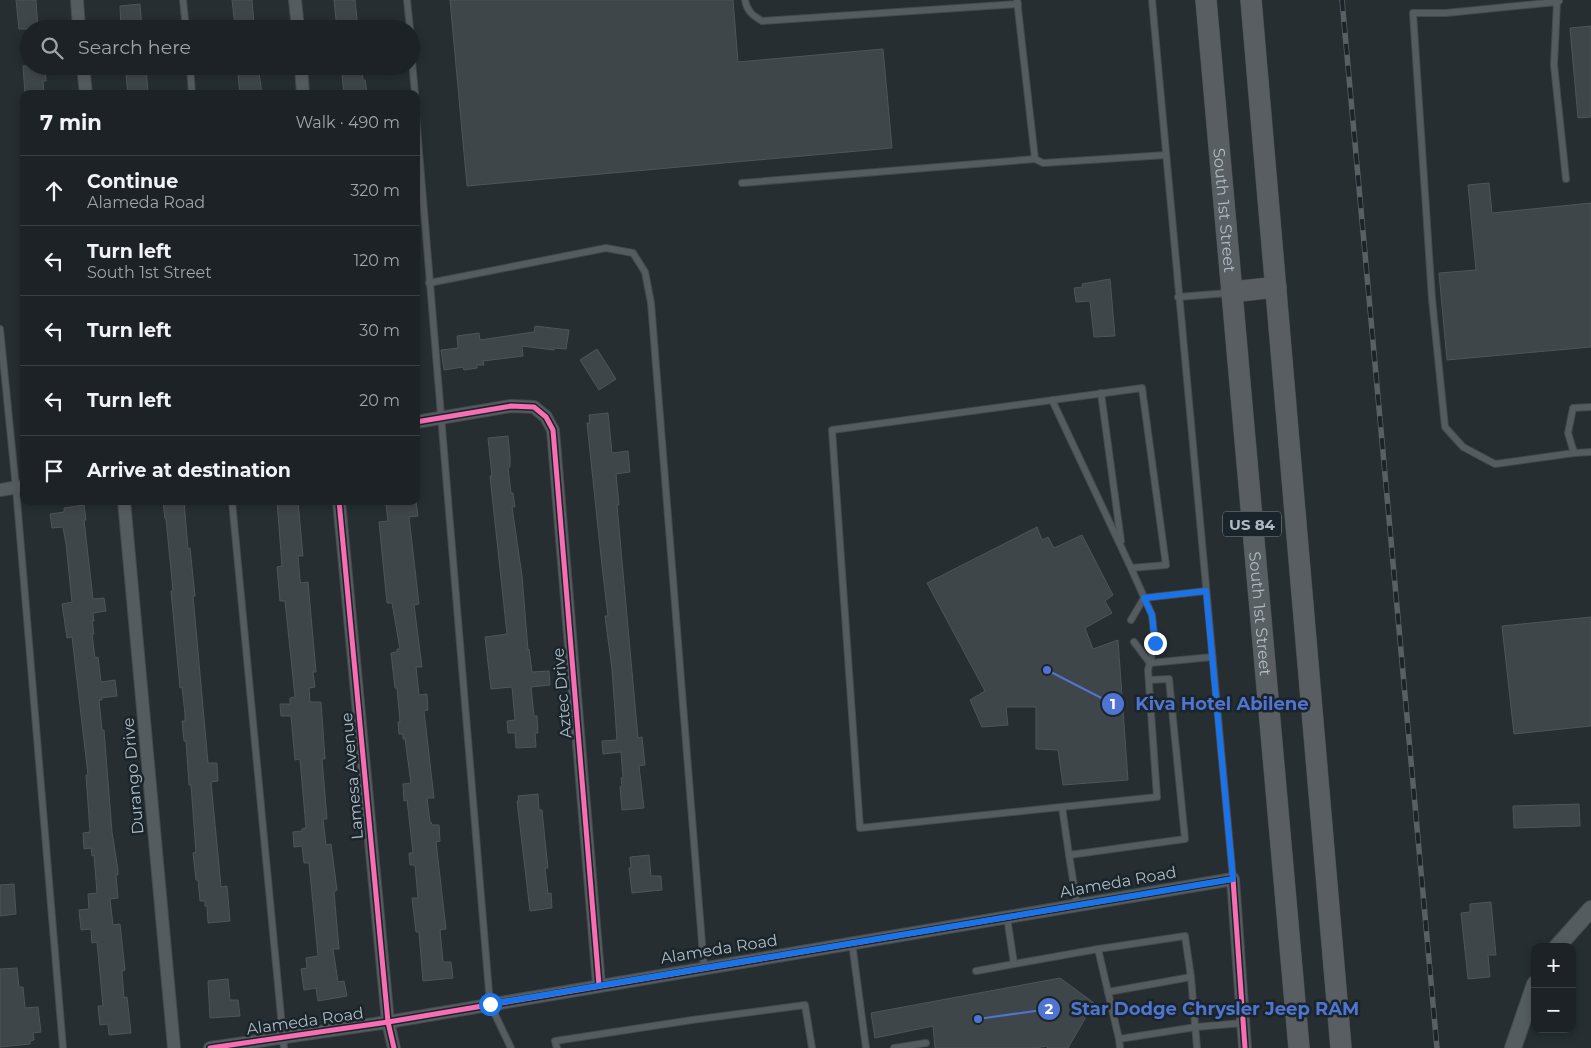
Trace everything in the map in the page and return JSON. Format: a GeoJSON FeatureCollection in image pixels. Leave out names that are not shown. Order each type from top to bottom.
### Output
{"type":"FeatureCollection","features":[{"type":"Feature","properties":{"kind":"highway","name":"South 1st Street"},"geometry":{"type":"LineString","coordinates":[[1206,0],[1299,1048]]}},
{"type":"Feature","properties":{"kind":"highway","name":"US 84"},"geometry":{"type":"LineString","coordinates":[[1251,0],[1341,1048]]}},
{"type":"Feature","properties":{"kind":"highway"},"geometry":{"type":"LineString","coordinates":[[1232,292],[1276,287]]}},
{"type":"Feature","properties":{"kind":"street"},"geometry":{"type":"LineString","coordinates":[[76,0],[78,20]]}},
{"type":"Feature","properties":{"kind":"street"},"geometry":{"type":"LineString","coordinates":[[295,0],[297,20]]}},
{"type":"Feature","properties":{"kind":"street"},"geometry":{"type":"LineString","coordinates":[[84,75],[86,90]]}},
{"type":"Feature","properties":{"kind":"street"},"geometry":{"type":"LineString","coordinates":[[302,75],[303,90]]}},
{"type":"Feature","properties":{"kind":"street","name":"Aztec Drive"},"geometry":{"type":"LineString","coordinates":[[442,418],[511,406],[534,407],[546,417],[553,430],[599,985]]}},
{"type":"Feature","properties":{"kind":"street"},"geometry":{"type":"LineString","coordinates":[[420,421],[442,418]]}},
{"type":"Feature","properties":{"kind":"street"},"geometry":{"type":"LineString","coordinates":[[0,490],[20,487]]}},
{"type":"Feature","properties":{"kind":"street","name":"Durango Drive"},"geometry":{"type":"LineString","coordinates":[[124,505],[174,1048]]}},
{"type":"Feature","properties":{"kind":"street","name":"Lamesa Avenue"},"geometry":{"type":"LineString","coordinates":[[339,505],[388,1022],[394,1048]]}},
{"type":"Feature","properties":{"kind":"street"},"geometry":{"type":"LineString","coordinates":[[1233,879],[1245,1048]]}},
{"type":"Feature","properties":{"kind":"street","name":"Alameda Road"},"geometry":{"type":"LineString","coordinates":[[210,1048],[284,1043],[388,1022],[599,985],[1233,879]]}},
{"type":"Feature","properties":{"kind":"street"},"geometry":{"type":"LineString","coordinates":[[1561,943],[1591,909]]}},
{"type":"Feature","properties":{"kind":"street"},"geometry":{"type":"LineString","coordinates":[[1513,1048],[1534,988]]}},
{"type":"Feature","properties":{"kind":"lane"},"geometry":{"type":"LineString","coordinates":[[183,0],[185,20]]}},
{"type":"Feature","properties":{"kind":"lane"},"geometry":{"type":"LineString","coordinates":[[407,0],[409,20]]}},
{"type":"Feature","properties":{"kind":"lane"},"geometry":{"type":"LineString","coordinates":[[745,0],[746,8],[751,15],[762,21],[1017,2],[1035,159]]}},
{"type":"Feature","properties":{"kind":"lane"},"geometry":{"type":"LineString","coordinates":[[1152,0],[1233,879]]}},
{"type":"Feature","properties":{"kind":"lane"},"geometry":{"type":"LineString","coordinates":[[1566,178],[1554,66],[1559,1],[1446,13],[1413,13],[1432,299],[1445,427],[1463,447],[1495,464],[1591,452]]}},
{"type":"Feature","properties":{"kind":"lane"},"geometry":{"type":"LineString","coordinates":[[191,75],[192,90]]}},
{"type":"Feature","properties":{"kind":"lane"},"geometry":{"type":"LineString","coordinates":[[413,75],[415,90]]}},
{"type":"Feature","properties":{"kind":"lane"},"geometry":{"type":"LineString","coordinates":[[742,183],[1035,159],[1042,163],[1166,155]]}},
{"type":"Feature","properties":{"kind":"lane"},"geometry":{"type":"LineString","coordinates":[[420,167],[490,1004],[511,1048]]}},
{"type":"Feature","properties":{"kind":"lane"},"geometry":{"type":"LineString","coordinates":[[429,283],[606,248],[633,252],[645,272],[651,312],[704,968]]}},
{"type":"Feature","properties":{"kind":"lane"},"geometry":{"type":"LineString","coordinates":[[1178,297],[1232,292]]}},
{"type":"Feature","properties":{"kind":"lane"},"geometry":{"type":"LineString","coordinates":[[0,329],[20,487]]}},
{"type":"Feature","properties":{"kind":"lane"},"geometry":{"type":"LineString","coordinates":[[1052,400],[1152,615],[1155,643],[1150,663],[1149,680],[1157,797],[860,828],[832,430],[1101,393],[1142,388],[1166,565],[1131,568]]}},
{"type":"Feature","properties":{"kind":"lane"},"geometry":{"type":"LineString","coordinates":[[1101,393],[1122,548]]}},
{"type":"Feature","properties":{"kind":"lane"},"geometry":{"type":"LineString","coordinates":[[1574,453],[1568,433],[1573,408],[1591,407]]}},
{"type":"Feature","properties":{"kind":"lane"},"geometry":{"type":"LineString","coordinates":[[21,505],[63,1048]]}},
{"type":"Feature","properties":{"kind":"lane"},"geometry":{"type":"LineString","coordinates":[[232,505],[284,1043]]}},
{"type":"Feature","properties":{"kind":"lane"},"geometry":{"type":"LineString","coordinates":[[1144,598],[1206,591]]}},
{"type":"Feature","properties":{"kind":"lane"},"geometry":{"type":"LineString","coordinates":[[1132,620],[1144,598]]}},
{"type":"Feature","properties":{"kind":"lane"},"geometry":{"type":"LineString","coordinates":[[1134,642],[1150,663]]}},
{"type":"Feature","properties":{"kind":"lane"},"geometry":{"type":"LineString","coordinates":[[1150,663],[1212,657]]}},
{"type":"Feature","properties":{"kind":"lane"},"geometry":{"type":"LineString","coordinates":[[1069,855],[1185,839],[1169,679],[1149,680]]}},
{"type":"Feature","properties":{"kind":"lane"},"geometry":{"type":"LineString","coordinates":[[1062,807],[1077,905]]}},
{"type":"Feature","properties":{"kind":"lane"},"geometry":{"type":"LineString","coordinates":[[1007,917],[1014,964]]}},
{"type":"Feature","properties":{"kind":"lane"},"geometry":{"type":"LineString","coordinates":[[976,971],[1098,949],[1185,936],[1196,1027],[1196,1048]]}},
{"type":"Feature","properties":{"kind":"lane"},"geometry":{"type":"LineString","coordinates":[[852,944],[866,1048]]}},
{"type":"Feature","properties":{"kind":"lane"},"geometry":{"type":"LineString","coordinates":[[1098,949],[1120,1048]]}},
{"type":"Feature","properties":{"kind":"lane"},"geometry":{"type":"LineString","coordinates":[[1108,992],[1191,977]]}},
{"type":"Feature","properties":{"kind":"lane"},"geometry":{"type":"LineString","coordinates":[[557,1048],[555,1041],[805,1005],[812,1048]]}},
{"type":"Feature","properties":{"kind":"lane"},"geometry":{"type":"LineString","coordinates":[[1119,1039],[1243,1022]]}},
{"type":"Feature","properties":{"kind":"lane"},"geometry":{"type":"LineString","coordinates":[[894,1048],[926,1043]]}},
{"type":"Feature","properties":{"kind":"building"},"geometry":{"type":"Polygon","coordinates":[[[16,0],[36,0],[37,20],[20,20],[19,29],[16,0]]]}},
{"type":"Feature","properties":{"kind":"building"},"geometry":{"type":"Polygon","coordinates":[[[232,0],[252,0],[254,20],[234,20],[232,0]]]}},
{"type":"Feature","properties":{"kind":"building"},"geometry":{"type":"Polygon","coordinates":[[[334,0],[355,0],[357,20],[336,20],[334,0]]]}},
{"type":"Feature","properties":{"kind":"building"},"geometry":{"type":"Polygon","coordinates":[[[450,0],[733,0],[738,62],[883,49],[892,148],[467,186],[450,0]]]}},
{"type":"Feature","properties":{"kind":"building"},"geometry":{"type":"Polygon","coordinates":[[[140,4],[141,20],[121,20],[120,6],[140,4]]]}},
{"type":"Feature","properties":{"kind":"building"},"geometry":{"type":"Polygon","coordinates":[[[1591,26],[1591,117],[1578,118],[1570,28],[1591,26]]]}},
{"type":"Feature","properties":{"kind":"building"},"geometry":{"type":"Polygon","coordinates":[[[24,75],[46,75],[46,81],[43,81],[44,90],[25,90],[24,75]]]}},
{"type":"Feature","properties":{"kind":"building"},"geometry":{"type":"Polygon","coordinates":[[[126,75],[147,75],[148,90],[128,90],[126,75]]]}},
{"type":"Feature","properties":{"kind":"building"},"geometry":{"type":"Polygon","coordinates":[[[238,75],[259,75],[261,90],[240,90],[238,75]]]}},
{"type":"Feature","properties":{"kind":"building"},"geometry":{"type":"Polygon","coordinates":[[[342,75],[363,75],[367,90],[344,90],[342,75]]]}},
{"type":"Feature","properties":{"kind":"building"},"geometry":{"type":"Polygon","coordinates":[[[1489,183],[1492,213],[1591,203],[1591,347],[1447,360],[1439,273],[1476,270],[1468,185],[1489,183]]]}},
{"type":"Feature","properties":{"kind":"building"},"geometry":{"type":"Polygon","coordinates":[[[1110,279],[1115,336],[1094,337],[1090,301],[1076,302],[1074,288],[1083,287],[1082,284],[1110,279]]]}},
{"type":"Feature","properties":{"kind":"building"},"geometry":{"type":"Polygon","coordinates":[[[535,326],[569,330],[566,349],[554,348],[554,350],[522,346],[523,356],[483,361],[484,365],[477,365],[477,368],[464,370],[463,367],[444,370],[441,350],[458,348],[457,336],[479,333],[480,340],[534,332],[535,326]]]}},
{"type":"Feature","properties":{"kind":"building"},"geometry":{"type":"Polygon","coordinates":[[[597,349],[616,379],[599,390],[580,360],[597,349]]]}},
{"type":"Feature","properties":{"kind":"building"},"geometry":{"type":"Polygon","coordinates":[[[608,413],[612,453],[628,451],[630,472],[616,474],[619,505],[617,505],[638,738],[642,737],[645,765],[639,766],[644,808],[622,810],[620,787],[622,786],[621,778],[623,778],[621,752],[603,754],[602,741],[617,740],[612,669],[605,616],[608,616],[587,423],[590,423],[589,415],[608,413]]]}},
{"type":"Feature","properties":{"kind":"building"},"geometry":{"type":"Polygon","coordinates":[[[508,436],[510,467],[508,468],[515,507],[512,507],[522,576],[528,650],[532,672],[549,671],[550,685],[531,687],[534,716],[537,716],[538,733],[535,733],[536,747],[516,748],[515,733],[508,733],[507,721],[515,720],[512,687],[491,689],[485,637],[507,634],[490,476],[492,476],[488,438],[508,436]]]}},
{"type":"Feature","properties":{"kind":"building"},"geometry":{"type":"Polygon","coordinates":[[[84,505],[93,599],[104,598],[106,611],[93,613],[94,634],[92,634],[95,658],[98,657],[101,682],[115,680],[117,696],[101,698],[102,700],[99,700],[102,730],[104,730],[112,832],[118,870],[118,875],[116,875],[118,898],[110,899],[113,925],[120,924],[125,970],[122,971],[124,998],[127,997],[131,1033],[109,1035],[108,1024],[100,1025],[98,1006],[103,1006],[97,942],[92,943],[91,929],[81,930],[79,910],[89,909],[88,894],[97,893],[94,855],[92,856],[91,848],[84,849],[83,833],[90,832],[86,775],[88,775],[72,637],[67,638],[62,604],[72,602],[66,544],[63,527],[52,528],[50,514],[64,512],[64,508],[84,505]]]}},
{"type":"Feature","properties":{"kind":"building"},"geometry":{"type":"Polygon","coordinates":[[[163,505],[184,505],[195,596],[193,596],[208,763],[217,763],[218,781],[211,782],[221,887],[227,886],[230,921],[208,923],[207,906],[205,906],[205,901],[200,901],[198,880],[196,880],[193,853],[196,852],[191,785],[189,785],[186,741],[184,741],[182,721],[185,721],[185,714],[182,687],[180,688],[171,591],[173,591],[163,505]]]}},
{"type":"Feature","properties":{"kind":"building"},"geometry":{"type":"Polygon","coordinates":[[[277,505],[298,505],[303,556],[298,556],[300,580],[301,583],[308,582],[316,672],[313,672],[315,687],[309,688],[310,702],[321,702],[325,759],[322,759],[327,819],[323,819],[326,845],[331,844],[337,890],[334,892],[339,949],[333,949],[338,982],[344,981],[347,996],[318,1001],[316,988],[304,990],[301,969],[307,968],[306,958],[318,956],[309,863],[304,863],[302,846],[294,847],[293,832],[302,831],[302,829],[306,828],[300,759],[295,760],[291,716],[281,716],[280,704],[290,704],[290,698],[295,697],[285,601],[280,601],[277,567],[282,566],[277,505]]]}},
{"type":"Feature","properties":{"kind":"building"},"geometry":{"type":"Polygon","coordinates":[[[386,505],[416,505],[418,516],[409,517],[419,604],[414,605],[422,667],[416,667],[419,695],[427,694],[428,710],[424,711],[434,798],[427,798],[430,822],[432,825],[439,825],[440,841],[436,842],[446,929],[440,930],[443,962],[451,962],[453,978],[423,981],[419,932],[416,932],[412,898],[418,898],[415,865],[410,865],[409,853],[413,853],[407,800],[404,801],[403,784],[411,783],[405,739],[403,739],[403,734],[399,734],[398,722],[400,722],[397,688],[395,688],[391,653],[397,652],[397,649],[400,649],[392,603],[387,603],[379,522],[388,521],[386,505]]]}},
{"type":"Feature","properties":{"kind":"building"},"geometry":{"type":"Polygon","coordinates":[[[1037,527],[1042,540],[1048,537],[1054,548],[1082,535],[1113,595],[1105,601],[1112,613],[1085,628],[1093,649],[1118,640],[1128,780],[1063,785],[1058,750],[1036,749],[1036,707],[1006,707],[1008,725],[982,727],[970,700],[985,691],[927,583],[1037,527]]]}},
{"type":"Feature","properties":{"kind":"building"},"geometry":{"type":"Polygon","coordinates":[[[1591,617],[1591,726],[1514,734],[1502,626],[1591,617]]]}},
{"type":"Feature","properties":{"kind":"building"},"geometry":{"type":"Polygon","coordinates":[[[538,794],[539,810],[542,810],[548,868],[545,868],[548,894],[551,893],[552,908],[530,911],[517,801],[519,801],[518,796],[538,794]]]}},
{"type":"Feature","properties":{"kind":"building"},"geometry":{"type":"Polygon","coordinates":[[[1579,804],[1580,826],[1514,828],[1513,806],[1579,804]]]}},
{"type":"Feature","properties":{"kind":"building"},"geometry":{"type":"Polygon","coordinates":[[[649,855],[651,876],[661,876],[662,890],[632,893],[629,868],[631,867],[630,857],[649,855]]]}},
{"type":"Feature","properties":{"kind":"building"},"geometry":{"type":"Polygon","coordinates":[[[14,884],[16,914],[0,916],[0,885],[14,884]]]}},
{"type":"Feature","properties":{"kind":"building"},"geometry":{"type":"Polygon","coordinates":[[[1491,902],[1496,955],[1488,955],[1490,977],[1468,979],[1461,913],[1470,912],[1470,904],[1491,902]]]}},
{"type":"Feature","properties":{"kind":"building"},"geometry":{"type":"Polygon","coordinates":[[[17,968],[19,987],[23,987],[25,1008],[38,1007],[41,1032],[33,1033],[34,1040],[30,1041],[30,1044],[0,1047],[0,969],[17,968]]]}},
{"type":"Feature","properties":{"kind":"building"},"geometry":{"type":"Polygon","coordinates":[[[1060,978],[1094,1003],[1068,1048],[1048,1048],[1046,1046],[1035,1048],[935,1048],[933,1026],[875,1038],[871,1013],[1060,978]]]}},
{"type":"Feature","properties":{"kind":"building"},"geometry":{"type":"Polygon","coordinates":[[[228,979],[230,1000],[238,1000],[240,1016],[210,1018],[208,981],[228,979]]]}},
{"type":"Feature","properties":{"kind":"railway"},"geometry":{"type":"LineString","coordinates":[[1342,0],[1437,1048]]}},
{"type":"Feature","properties":{"kind":"cycle path"},"geometry":{"type":"LineString","coordinates":[[420,421],[511,406],[534,407],[546,417],[553,430],[599,985]]}},
{"type":"Feature","properties":{"kind":"cycle path"},"geometry":{"type":"LineString","coordinates":[[339,505],[388,1022],[394,1048]]}},
{"type":"Feature","properties":{"kind":"cycle path"},"geometry":{"type":"LineString","coordinates":[[210,1048],[388,1022],[1233,879],[1245,1048]]}},
{"type":"Feature","properties":{"kind":"place","name":"Kiva Hotel Abilene"},"geometry":{"type":"Point","coordinates":[1047,670]}},
{"type":"Feature","properties":{"kind":"place","name":"Star Dodge Chrysler Jeep RAM"},"geometry":{"type":"Point","coordinates":[978,1019]}},
{"type":"Feature","properties":{"kind":"route"},"geometry":{"type":"LineString","coordinates":[[490,1004],[1233,879],[1206,591],[1144,598],[1152,615],[1155,643]]}}]}
